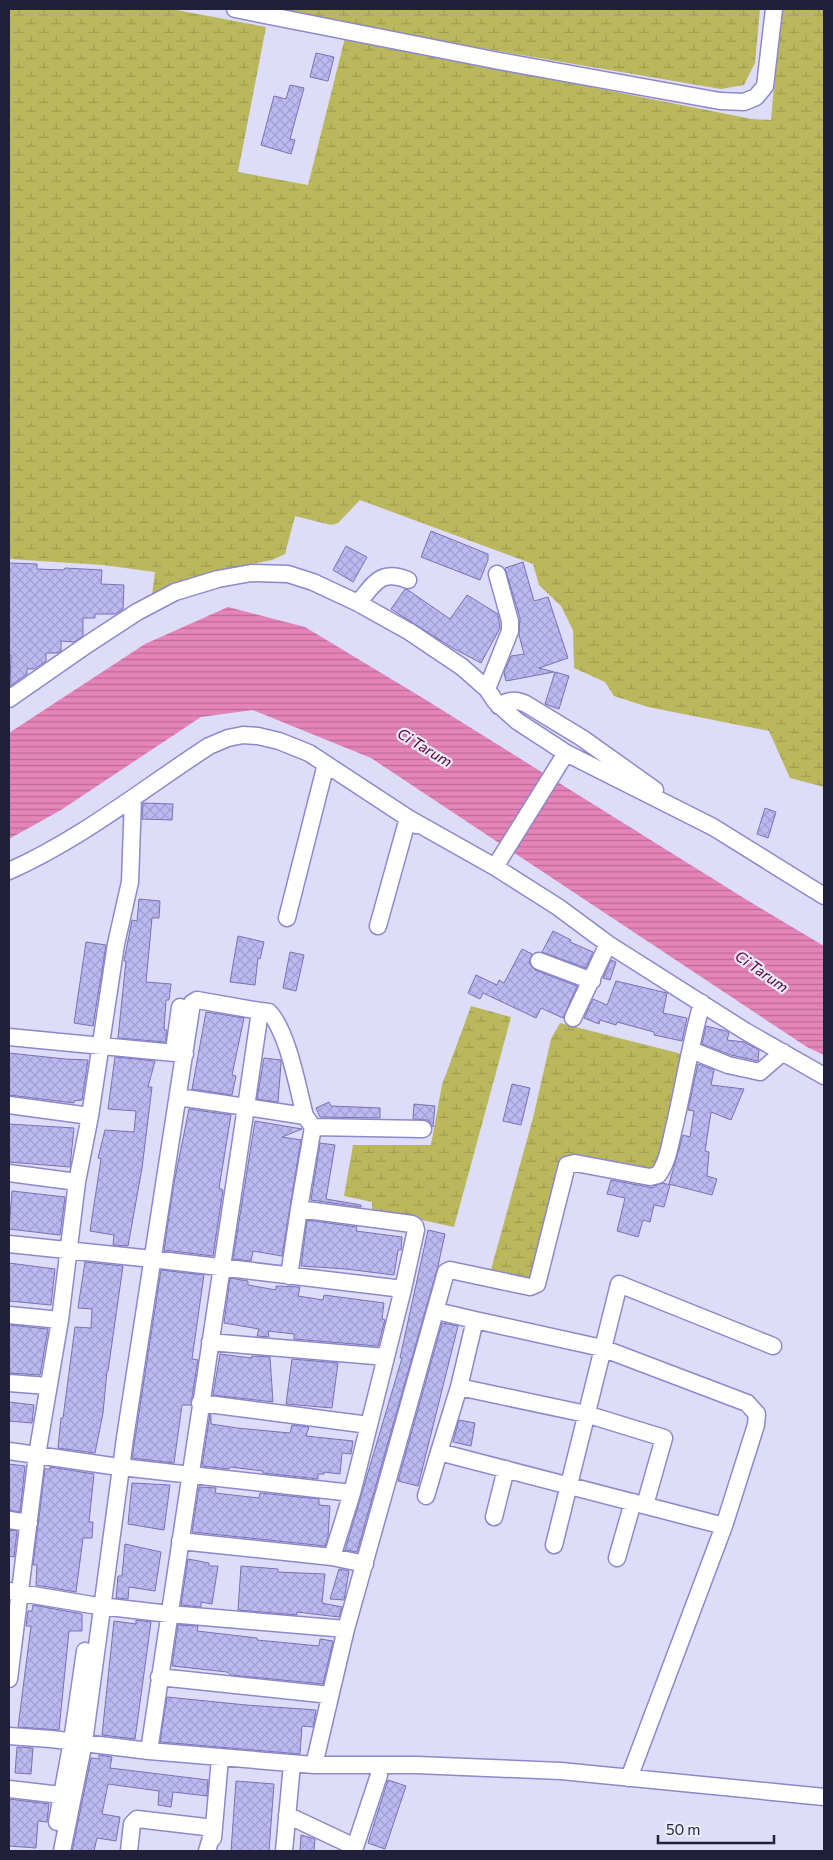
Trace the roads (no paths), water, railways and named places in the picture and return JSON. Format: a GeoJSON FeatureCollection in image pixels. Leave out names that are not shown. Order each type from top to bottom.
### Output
{"type":"FeatureCollection","features":[{"type":"Feature","properties":{"kind":"street"},"geometry":{"type":"LineString","coordinates":[[234,9],[720,101],[744,102],[756,97],[765,86],[774,9]]}},
{"type":"Feature","properties":{"kind":"street"},"geometry":{"type":"LineString","coordinates":[[9,699],[138,612],[175,592],[218,579],[251,573],[288,574],[313,582],[358,603],[437,650],[462,667],[487,689],[499,706],[516,721],[564,756],[713,827],[824,896]]}},
{"type":"Feature","properties":{"kind":"street"},"geometry":{"type":"LineString","coordinates":[[487,689],[510,631],[510,621],[498,574]]}},
{"type":"Feature","properties":{"kind":"street"},"geometry":{"type":"LineString","coordinates":[[358,603],[379,578],[389,575],[408,580]]}},
{"type":"Feature","properties":{"kind":"street"},"geometry":{"type":"LineString","coordinates":[[499,706],[512,700],[526,704],[621,764],[659,793],[668,804]]}},
{"type":"Feature","properties":{"kind":"street"},"geometry":{"type":"LineString","coordinates":[[9,871],[53,850],[209,746],[228,738],[243,735],[279,741],[309,753],[408,818],[497,864],[608,944],[745,1031],[824,1076]]}},
{"type":"Feature","properties":{"kind":"street"},"geometry":{"type":"LineString","coordinates":[[497,864],[564,756]]}},
{"type":"Feature","properties":{"kind":"street"},"geometry":{"type":"LineString","coordinates":[[287,918],[326,764]]}},
{"type":"Feature","properties":{"kind":"street"},"geometry":{"type":"LineString","coordinates":[[9,1669],[14,1592],[29,1523],[48,1386],[60,1320],[77,1182],[90,1116],[116,944],[130,882],[133,798]]}},
{"type":"Feature","properties":{"kind":"street"},"geometry":{"type":"LineString","coordinates":[[408,818],[440,845],[508,889],[547,911],[576,922]]}},
{"type":"Feature","properties":{"kind":"street"},"geometry":{"type":"LineString","coordinates":[[378,926],[408,818]]}},
{"type":"Feature","properties":{"kind":"street"},"geometry":{"type":"LineString","coordinates":[[574,1018],[608,944]]}},
{"type":"Feature","properties":{"kind":"street"},"geometry":{"type":"LineString","coordinates":[[539,961],[592,980]]}},
{"type":"Feature","properties":{"kind":"street"},"geometry":{"type":"LineString","coordinates":[[62,1851],[162,1167],[180,1054],[194,1001],[269,1012],[279,1027],[290,1058],[309,1121],[289,1276]]}},
{"type":"Feature","properties":{"kind":"street"},"geometry":{"type":"LineString","coordinates":[[314,1765],[346,1629],[446,1272],[450,1270],[530,1287],[534,1286],[537,1284],[567,1165],[575,1163],[639,1175],[658,1175],[665,1164],[691,1050],[693,1032],[702,1003]]}},
{"type":"Feature","properties":{"kind":"street"},"geometry":{"type":"LineString","coordinates":[[162,1167],[178,1097],[180,1007]]}},
{"type":"Feature","properties":{"kind":"street"},"geometry":{"type":"LineString","coordinates":[[148,1751],[260,1011]]}},
{"type":"Feature","properties":{"kind":"street"},"geometry":{"type":"LineString","coordinates":[[9,1037],[180,1054]]}},
{"type":"Feature","properties":{"kind":"street"},"geometry":{"type":"LineString","coordinates":[[691,1050],[728,1065],[760,1072],[783,1052]]}},
{"type":"Feature","properties":{"kind":"street"},"geometry":{"type":"LineString","coordinates":[[178,1097],[246,1107],[309,1121],[424,1129]]}},
{"type":"Feature","properties":{"kind":"street"},"geometry":{"type":"LineString","coordinates":[[9,1105],[90,1116]]}},
{"type":"Feature","properties":{"kind":"street"},"geometry":{"type":"LineString","coordinates":[[9,1173],[77,1182]]}},
{"type":"Feature","properties":{"kind":"street"},"geometry":{"type":"LineString","coordinates":[[298,1209],[412,1224],[416,1230],[403,1290],[352,1493],[332,1557]]}},
{"type":"Feature","properties":{"kind":"street"},"geometry":{"type":"LineString","coordinates":[[9,1244],[148,1258],[403,1290]]}},
{"type":"Feature","properties":{"kind":"street"},"geometry":{"type":"LineString","coordinates":[[554,1545],[619,1284],[773,1346]]}},
{"type":"Feature","properties":{"kind":"street"},"geometry":{"type":"LineString","coordinates":[[445,1314],[602,1348],[747,1403],[757,1414],[756,1425],[724,1526],[629,1778]]}},
{"type":"Feature","properties":{"kind":"street"},"geometry":{"type":"LineString","coordinates":[[9,1315],[60,1320]]}},
{"type":"Feature","properties":{"kind":"street"},"geometry":{"type":"LineString","coordinates":[[426,1496],[459,1387],[475,1320]]}},
{"type":"Feature","properties":{"kind":"street"},"geometry":{"type":"LineString","coordinates":[[210,1342],[386,1357]]}},
{"type":"Feature","properties":{"kind":"street"},"geometry":{"type":"LineString","coordinates":[[9,1383],[48,1386]]}},
{"type":"Feature","properties":{"kind":"street"},"geometry":{"type":"LineString","coordinates":[[459,1387],[586,1414],[664,1438],[617,1558]]}},
{"type":"Feature","properties":{"kind":"street"},"geometry":{"type":"LineString","coordinates":[[200,1403],[369,1425]]}},
{"type":"Feature","properties":{"kind":"street"},"geometry":{"type":"LineString","coordinates":[[9,1451],[190,1475],[352,1493]]}},
{"type":"Feature","properties":{"kind":"street"},"geometry":{"type":"LineString","coordinates":[[440,1452],[724,1526]]}},
{"type":"Feature","properties":{"kind":"street"},"geometry":{"type":"LineString","coordinates":[[494,1517],[506,1469]]}},
{"type":"Feature","properties":{"kind":"street"},"geometry":{"type":"LineString","coordinates":[[9,1520],[29,1523]]}},
{"type":"Feature","properties":{"kind":"street"},"geometry":{"type":"LineString","coordinates":[[180,1541],[332,1557],[365,1564]]}},
{"type":"Feature","properties":{"kind":"street"},"geometry":{"type":"LineString","coordinates":[[14,1592],[169,1614],[346,1629]]}},
{"type":"Feature","properties":{"kind":"street"},"geometry":{"type":"LineString","coordinates":[[159,1677],[330,1696]]}},
{"type":"Feature","properties":{"kind":"street"},"geometry":{"type":"LineString","coordinates":[[9,1736],[78,1741],[148,1751],[292,1764],[464,1766],[561,1771],[824,1797]]}},
{"type":"Feature","properties":{"kind":"street"},"geometry":{"type":"LineString","coordinates":[[52,1851],[61,1795],[78,1741]]}},
{"type":"Feature","properties":{"kind":"street"},"geometry":{"type":"LineString","coordinates":[[212,1851],[220,1758]]}},
{"type":"Feature","properties":{"kind":"street"},"geometry":{"type":"LineString","coordinates":[[284,1851],[292,1764]]}},
{"type":"Feature","properties":{"kind":"street"},"geometry":{"type":"LineString","coordinates":[[287,1815],[359,1850],[379,1775]]}},
{"type":"Feature","properties":{"kind":"street"},"geometry":{"type":"LineString","coordinates":[[9,1789],[61,1795]]}},
{"type":"Feature","properties":{"kind":"street"},"geometry":{"type":"LineString","coordinates":[[128,1851],[132,1824],[138,1819],[214,1828]]}},
{"type":"Feature","properties":{"kind":"street"},"geometry":{"type":"LineString","coordinates":[[206,1851],[214,1828]]}},
{"type":"Feature","properties":{"kind":"water","name":"Ci Tarum"},"geometry":{"type":"Polygon","coordinates":[[[228,607],[305,627],[824,946],[824,1055],[807,1047],[371,758],[253,710],[201,717],[61,810],[9,839],[9,733],[145,644],[228,607]]]}}]}
